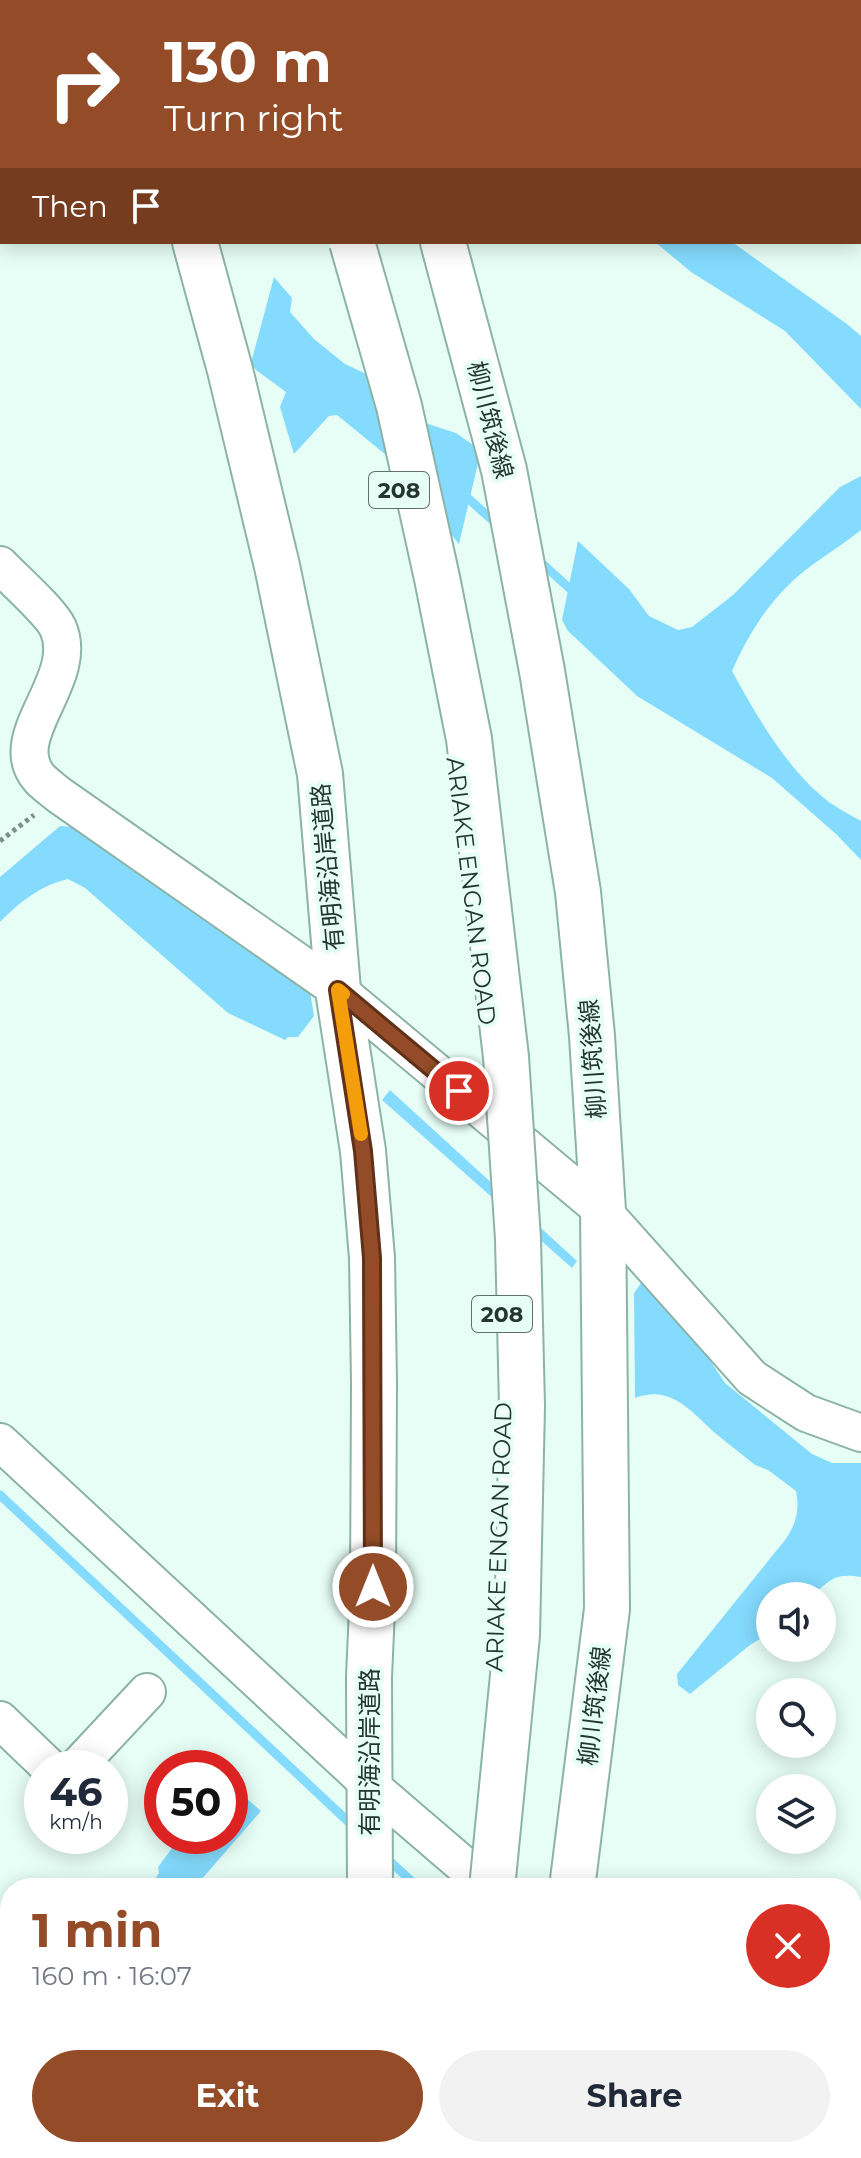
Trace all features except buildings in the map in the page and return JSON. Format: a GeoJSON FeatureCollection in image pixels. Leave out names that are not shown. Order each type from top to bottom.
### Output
{"type":"FeatureCollection","features":[{"type":"Feature","properties":{"kind":"main road","name":"有明海沿岸道路"},"geometry":{"type":"LineString","coordinates":[[196,244],[230,370],[277,566],[320,774],[338,990],[363,1151],[372,1258],[374,1513],[369,1677],[370,1878]]}},
{"type":"Feature","properties":{"kind":"main road","name":"ARIAKE ENGAN ROAD"},"geometry":{"type":"LineString","coordinates":[[336,244],[380,407],[421,580],[451,741],[492,1057],[501,1238],[503,1406],[500,1633],[476,1878]]}},
{"type":"Feature","properties":{"kind":"main road","name":"ARIAKE ENGAN ROAD"},"geometry":{"type":"LineString","coordinates":[[353,244],[399,406],[469,739],[506,1057],[518,1239],[522,1406],[517,1635],[492,1878]]}},
{"type":"Feature","properties":{"kind":"main road","name":"柳川筑後線"},"geometry":{"type":"LineString","coordinates":[[444,244],[504,470],[578,892],[592,1036],[603,1211],[607,1609],[573,1878]]}},
{"type":"Feature","properties":{"kind":"street"},"geometry":{"type":"LineString","coordinates":[[0,565],[58,628],[63,654],[56,685],[33,729],[30,756],[38,777],[338,990],[603,1211],[752,1378],[806,1413],[861,1433]]}},
{"type":"Feature","properties":{"kind":"street"},"geometry":{"type":"LineString","coordinates":[[0,1442],[370,1785],[479,1878]]}},
{"type":"Feature","properties":{"kind":"street"},"geometry":{"type":"LineString","coordinates":[[93,1750],[147,1692]]}},
{"type":"Feature","properties":{"kind":"street"},"geometry":{"type":"LineString","coordinates":[[0,1720],[31,1750]]}},
{"type":"Feature","properties":{"kind":"water"},"geometry":{"type":"Polygon","coordinates":[[[657,244],[735,244],[847,324],[861,336],[861,409],[785,331],[691,272],[657,244]]]}},
{"type":"Feature","properties":{"kind":"water"},"geometry":{"type":"Polygon","coordinates":[[[274,277],[292,298],[290,312],[314,339],[345,364],[381,381],[422,422],[456,433],[476,447],[480,455],[459,544],[434,513],[419,482],[337,415],[329,416],[294,454],[280,407],[286,392],[251,363],[274,277]]]}},
{"type":"Feature","properties":{"kind":"water"},"geometry":{"type":"Polygon","coordinates":[[[861,476],[861,530],[788,585],[756,625],[732,671],[762,724],[800,775],[829,802],[861,821],[861,860],[772,778],[637,696],[568,631],[562,620],[578,541],[629,589],[649,616],[678,630],[692,627],[733,595],[840,487],[861,476]]]}},
{"type":"Feature","properties":{"kind":"water"},"geometry":{"type":"Polygon","coordinates":[[[60,826],[75,827],[307,973],[314,1016],[298,1037],[285,1040],[228,1013],[85,888],[68,879],[31,896],[0,922],[0,877],[60,826]]]}},
{"type":"Feature","properties":{"kind":"water"},"geometry":{"type":"Polygon","coordinates":[[[390,1090],[577,1261],[572,1268],[382,1100],[390,1090]]]}},
{"type":"Feature","properties":{"kind":"water"},"geometry":{"type":"Polygon","coordinates":[[[650,1270],[725,1383],[812,1454],[832,1463],[861,1463],[861,1577],[845,1576],[829,1582],[756,1582],[756,1641],[690,1694],[678,1685],[677,1674],[785,1540],[798,1505],[796,1491],[768,1470],[755,1465],[679,1402],[659,1394],[635,1398],[634,1293],[650,1270]]]}},
{"type":"Feature","properties":{"kind":"water"},"geometry":{"type":"Polygon","coordinates":[[[248,1800],[261,1811],[248,1826],[248,1800]]]}},
{"type":"Feature","properties":{"kind":"water"},"geometry":{"type":"Polygon","coordinates":[[[168,1854],[224,1854],[203,1878],[155,1878],[158,1867],[168,1854]]]}},
{"type":"Feature","properties":{"kind":"waterway"},"geometry":{"type":"LineString","coordinates":[[462,493],[499,526]]}},
{"type":"Feature","properties":{"kind":"waterway"},"geometry":{"type":"LineString","coordinates":[[537,559],[577,595]]}},
{"type":"Feature","properties":{"kind":"waterway"},"geometry":{"type":"LineString","coordinates":[[0,1495],[355,1828]]}},
{"type":"Feature","properties":{"kind":"waterway"},"geometry":{"type":"LineString","coordinates":[[383,1855],[408,1878]]}},
{"type":"Feature","properties":{"kind":"slow traffic"},"geometry":{"type":"LineString","coordinates":[[343,994],[338,990],[361,1134]]}},
{"type":"Feature","properties":{"kind":"route"},"geometry":{"type":"LineString","coordinates":[[373,1587],[372,1258],[363,1151],[338,990],[459,1091]]}}]}
